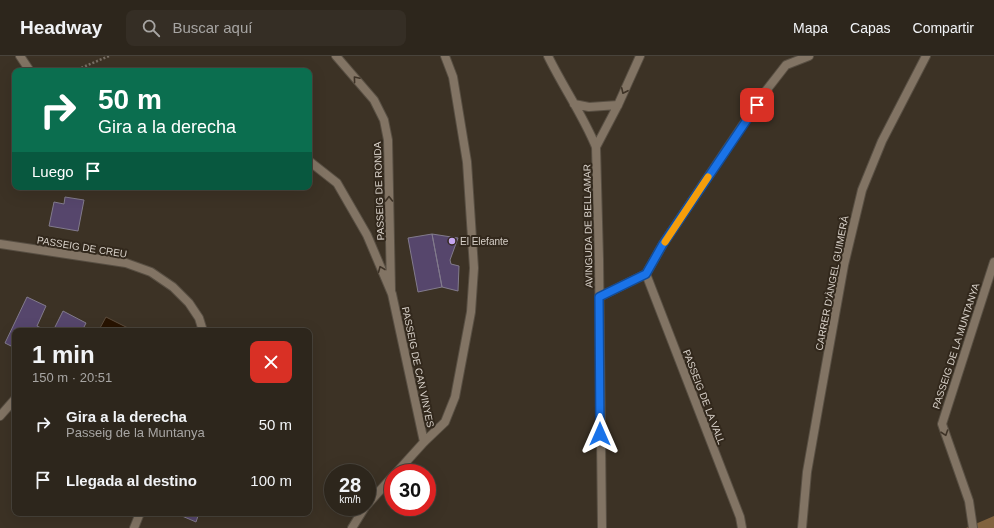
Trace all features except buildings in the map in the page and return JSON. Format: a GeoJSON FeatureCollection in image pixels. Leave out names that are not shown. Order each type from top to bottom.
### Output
{"type":"FeatureCollection","features":[{"type":"Feature","properties":{"kind":"street"},"geometry":{"type":"LineString","coordinates":[[20,56],[28,68]]}},
{"type":"Feature","properties":{"kind":"street","name":"PASSEIG DE RONDA"},"geometry":{"type":"LineString","coordinates":[[336,56],[374,100],[384,120],[388,140],[392,294]]}},
{"type":"Feature","properties":{"kind":"street","name":"PASSEIG DE CAN VINYES"},"geometry":{"type":"LineString","coordinates":[[424,442],[445,422],[455,397],[471,312],[474,268],[467,162],[452,77],[445,56]]}},
{"type":"Feature","properties":{"kind":"street","name":"AVINGUDA DE BELLAMAR"},"geometry":{"type":"LineString","coordinates":[[548,56],[590,132],[596,147],[602,528]]}},
{"type":"Feature","properties":{"kind":"street"},"geometry":{"type":"LineString","coordinates":[[596,147],[618,105],[640,56]]}},
{"type":"Feature","properties":{"kind":"street"},"geometry":{"type":"LineString","coordinates":[[599,297],[646,274],[663,244],[765,92],[786,65],[809,56]]}},
{"type":"Feature","properties":{"kind":"street","name":"CARRER D'ÀNGEL GUIMERÀ"},"geometry":{"type":"LineString","coordinates":[[802,528],[807,472],[819,404],[844,265],[862,190],[882,141],[926,56]]}},
{"type":"Feature","properties":{"kind":"street"},"geometry":{"type":"LineString","coordinates":[[574,104],[589,107],[618,105]]}},
{"type":"Feature","properties":{"kind":"street","name":"PASSEIG DE CAN VINYES"},"geometry":{"type":"LineString","coordinates":[[312,163],[337,183],[367,235],[392,294],[424,442]]}},
{"type":"Feature","properties":{"kind":"street","name":"PASSEIG DE CREU"},"geometry":{"type":"LineString","coordinates":[[0,244],[126,263],[151,272],[173,287],[189,303],[199,318],[202,328]]}},
{"type":"Feature","properties":{"kind":"street","name":"PASSEIG DE LA MUNTANYA"},"geometry":{"type":"LineString","coordinates":[[973,528],[969,501],[942,424],[994,262]]}},
{"type":"Feature","properties":{"kind":"street","name":"PASSEIG DE LA VALL"},"geometry":{"type":"LineString","coordinates":[[646,274],[740,517],[742,528]]}},
{"type":"Feature","properties":{"kind":"street"},"geometry":{"type":"LineString","coordinates":[[0,416],[12,402]]}},
{"type":"Feature","properties":{"kind":"street"},"geometry":{"type":"LineString","coordinates":[[404,464],[424,442]]}},
{"type":"Feature","properties":{"kind":"street"},"geometry":{"type":"LineString","coordinates":[[376,495],[384,486]]}},
{"type":"Feature","properties":{"kind":"street"},"geometry":{"type":"LineString","coordinates":[[134,528],[139,516]]}},
{"type":"Feature","properties":{"kind":"street"},"geometry":{"type":"LineString","coordinates":[[352,528],[359,516]]}},
{"type":"Feature","properties":{"kind":"path"},"geometry":{"type":"LineString","coordinates":[[81,68],[109,56]]}},
{"type":"Feature","properties":{"kind":"shaded area"},"geometry":{"type":"Polygon","coordinates":[[[106,317],[128,328],[100,328],[106,317]]]}},
{"type":"Feature","properties":{"kind":"shaded area"},"geometry":{"type":"Polygon","coordinates":[[[994,516],[994,528],[966,528],[994,516]]]}},
{"type":"Feature","properties":{"kind":"slow traffic"},"geometry":{"type":"LineString","coordinates":[[665,242],[708,177]]}},
{"type":"Feature","properties":{"kind":"place","name":"El Elefante"},"geometry":{"type":"Point","coordinates":[452,241]}},
{"type":"Feature","properties":{"kind":"route"},"geometry":{"type":"LineString","coordinates":[[600,434],[599,297],[646,274],[663,244],[757,105]]}}]}
